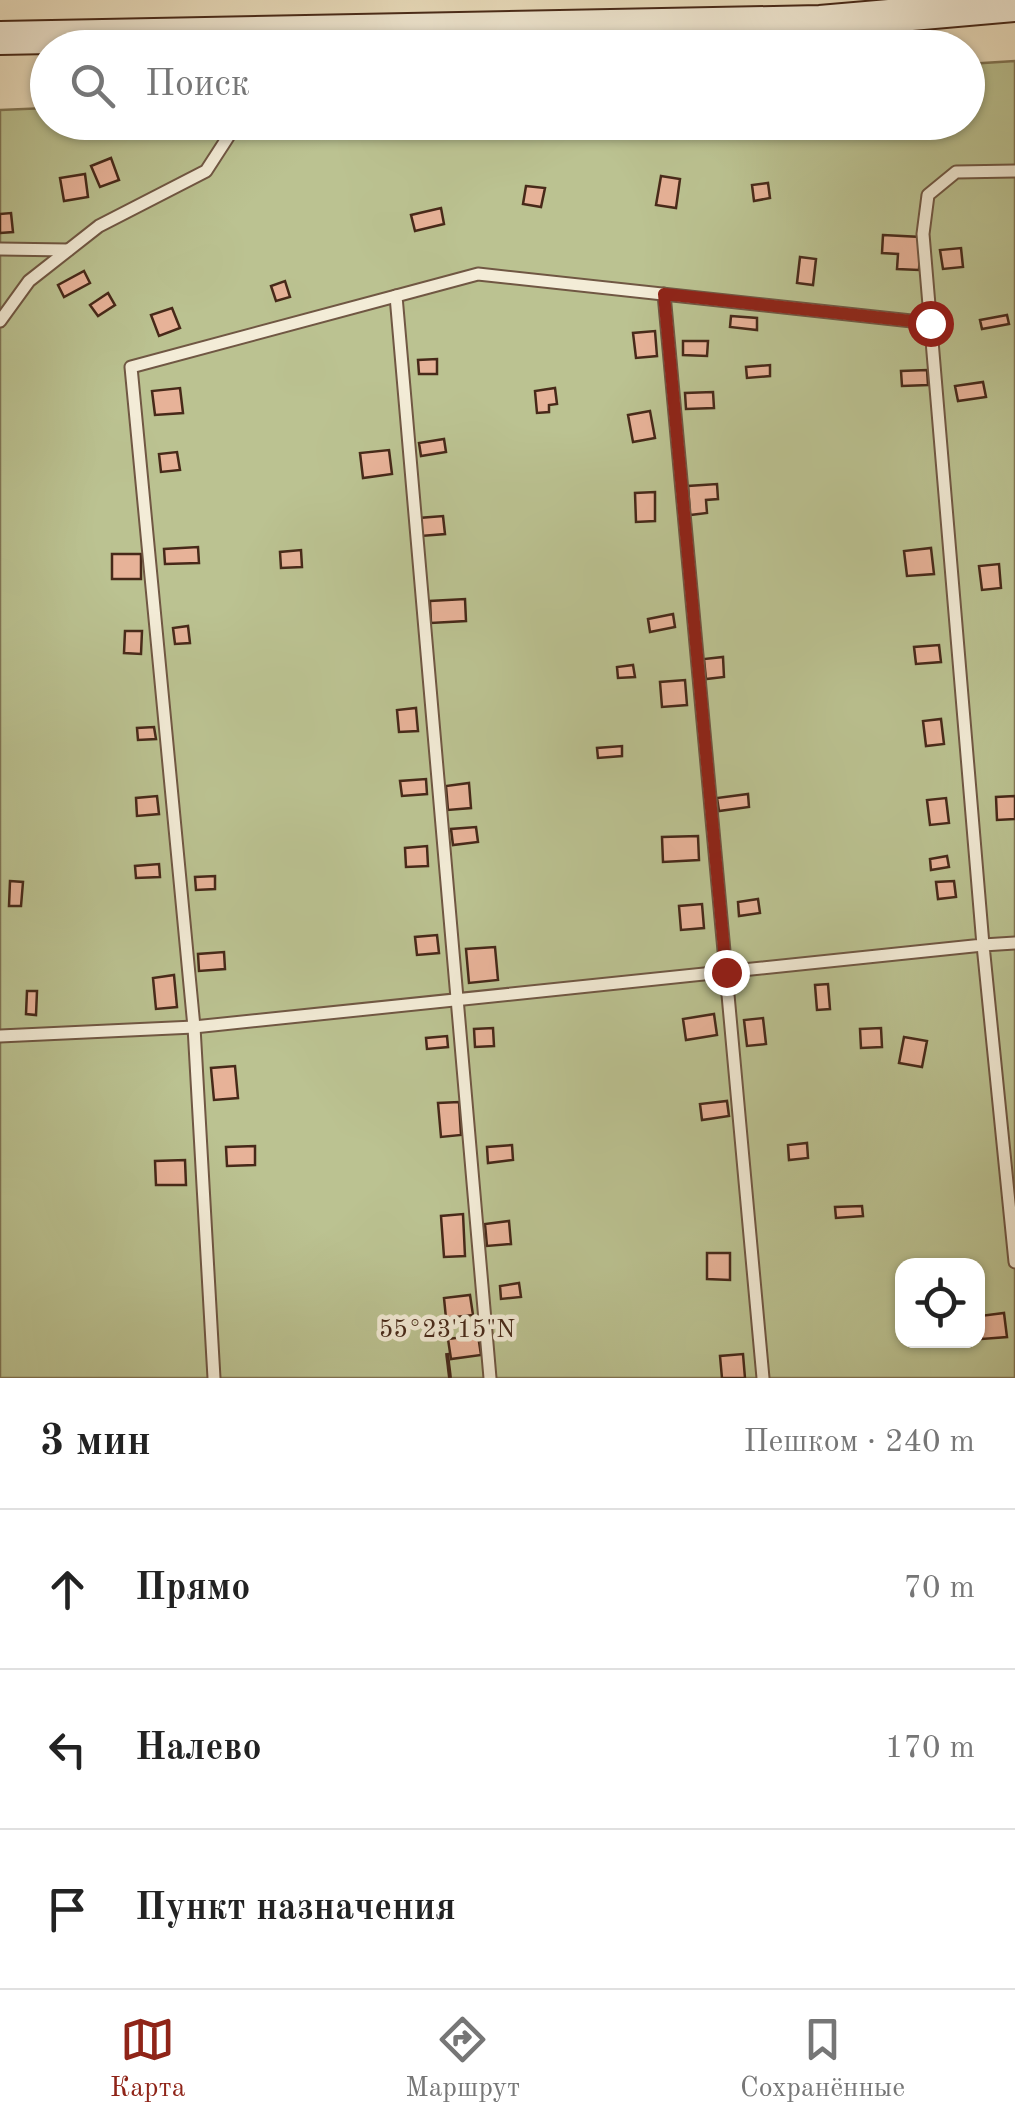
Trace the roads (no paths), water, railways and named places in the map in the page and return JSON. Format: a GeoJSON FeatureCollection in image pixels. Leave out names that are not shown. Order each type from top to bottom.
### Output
{"type":"FeatureCollection","features":[{"type":"Feature","properties":{"kind":"main road"},"geometry":{"type":"LineString","coordinates":[[567,30],[820,22],[1015,4]]}},
{"type":"Feature","properties":{"kind":"main road"},"geometry":{"type":"LineString","coordinates":[[0,38],[30,38]]}},
{"type":"Feature","properties":{"kind":"lane"},"geometry":{"type":"LineString","coordinates":[[0,321],[28,281],[99,226],[206,171],[226,140]]}},
{"type":"Feature","properties":{"kind":"lane"},"geometry":{"type":"LineString","coordinates":[[1015,171],[956,172],[928,195],[923,234],[983,945],[1015,1262]]}},
{"type":"Feature","properties":{"kind":"lane"},"geometry":{"type":"LineString","coordinates":[[0,249],[68,250]]}},
{"type":"Feature","properties":{"kind":"lane"},"geometry":{"type":"LineString","coordinates":[[214,1378],[194,1027],[131,366],[478,274],[930,323]]}},
{"type":"Feature","properties":{"kind":"lane"},"geometry":{"type":"LineString","coordinates":[[664,294],[764,1378]]}},
{"type":"Feature","properties":{"kind":"lane"},"geometry":{"type":"LineString","coordinates":[[396,296],[490,1378]]}},
{"type":"Feature","properties":{"kind":"lane"},"geometry":{"type":"LineString","coordinates":[[0,1036],[194,1027],[1015,943]]}}]}
